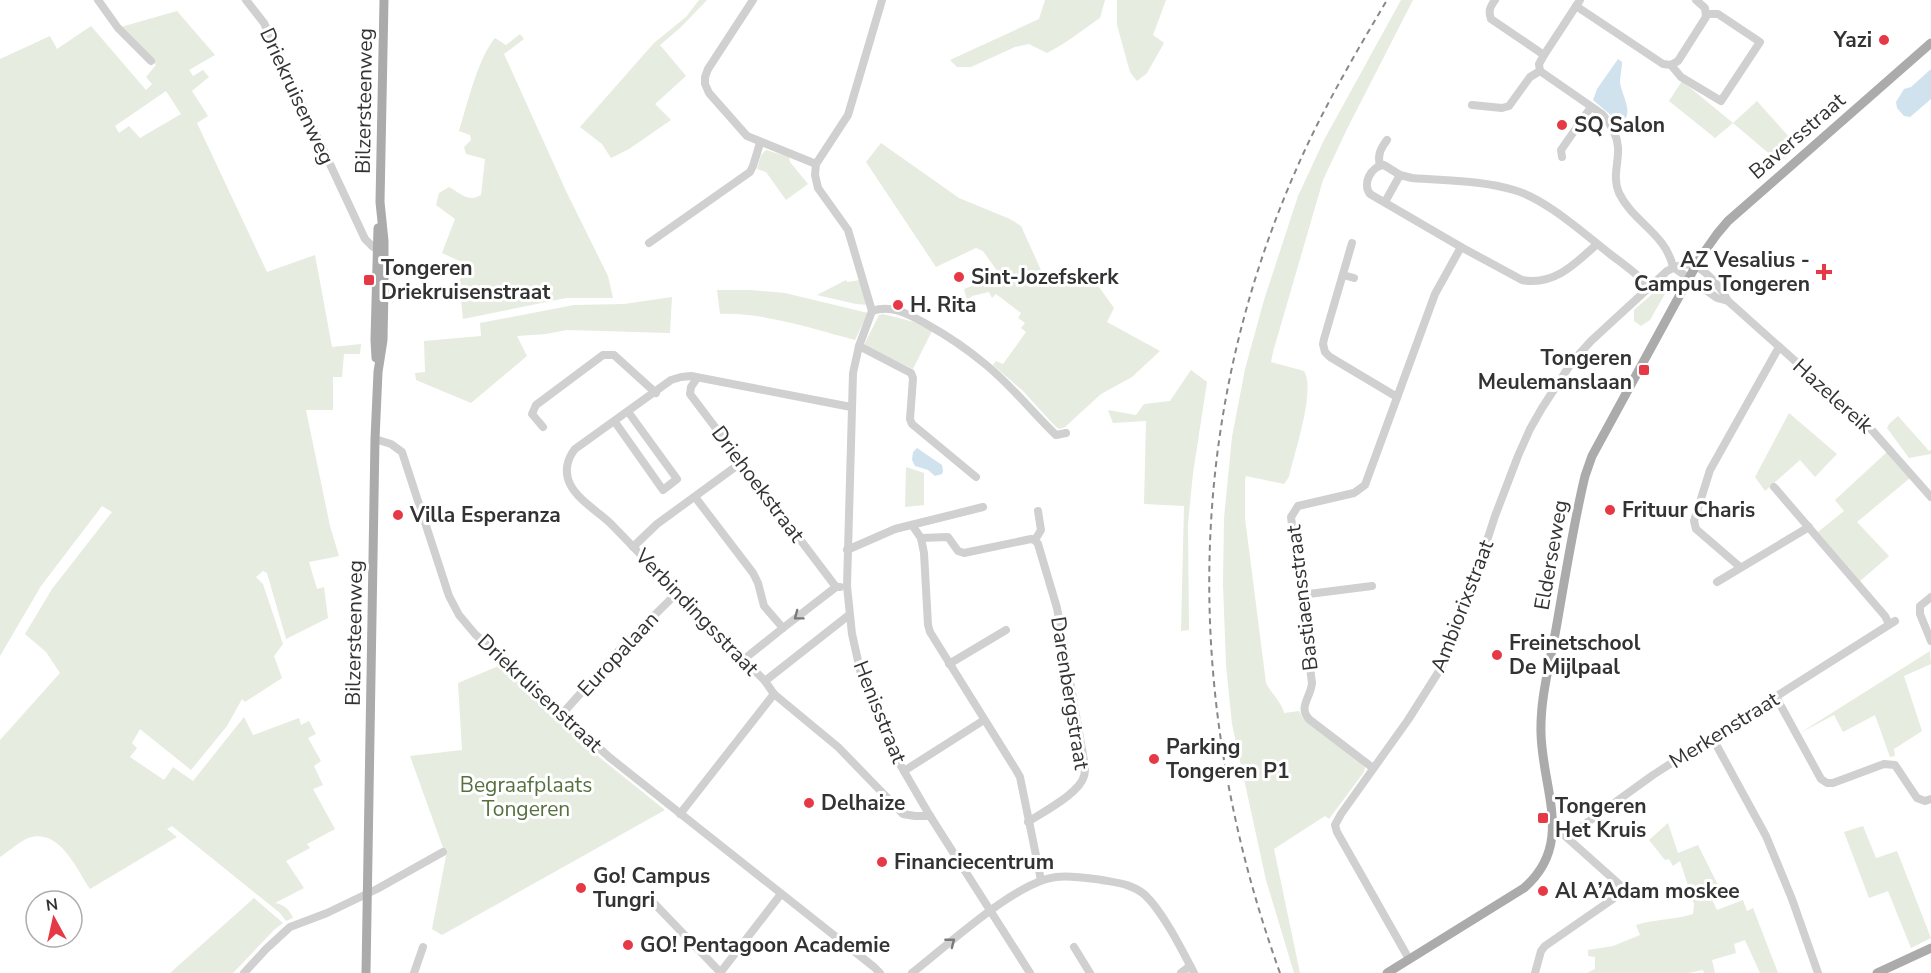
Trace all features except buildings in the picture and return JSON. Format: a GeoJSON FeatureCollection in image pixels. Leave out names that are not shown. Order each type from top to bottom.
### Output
{"type":"FeatureCollection","features":[{"type":"Feature","properties":{"kind":"main road","name":"Bilzersteenweg"},"geometry":{"type":"LineString","coordinates":[[366,973],[375,440],[378,372],[383,340],[380,202],[384,0]]}},
{"type":"Feature","properties":{"kind":"main road","name":"Baversstraat"},"geometry":{"type":"LineString","coordinates":[[1697,265],[1711,241],[1728,221],[1931,43]]}},
{"type":"Feature","properties":{"kind":"main road","name":"Elderseweg"},"geometry":{"type":"LineString","coordinates":[[1388,973],[1516,893],[1532,881],[1547,860],[1553,834],[1542,752],[1542,711],[1584,476],[1598,446],[1697,265]]}},
{"type":"Feature","properties":{"kind":"main road"},"geometry":{"type":"LineString","coordinates":[[1877,973],[1931,948]]}},
{"type":"Feature","properties":{"kind":"street"},"geometry":{"type":"LineString","coordinates":[[98,0],[118,28],[151,61]]}},
{"type":"Feature","properties":{"kind":"street","name":"Driekruisenweg"},"geometry":{"type":"LineString","coordinates":[[246,0],[264,23],[369,245],[380,248]]}},
{"type":"Feature","properties":{"kind":"street"},"geometry":{"type":"LineString","coordinates":[[753,0],[708,69],[705,84],[709,93],[747,136],[816,164]]}},
{"type":"Feature","properties":{"kind":"street"},"geometry":{"type":"LineString","coordinates":[[882,0],[848,115],[816,164],[815,175],[818,188],[848,230],[872,311],[888,308],[905,313],[943,334],[985,364],[1056,435],[1066,433]]}},
{"type":"Feature","properties":{"kind":"street"},"geometry":{"type":"LineString","coordinates":[[1495,0],[1490,6],[1491,19],[1544,55]]}},
{"type":"Feature","properties":{"kind":"street"},"geometry":{"type":"LineString","coordinates":[[1689,278],[1673,267],[1670,252],[1619,193],[1616,183],[1618,148],[1614,130],[1602,114],[1540,71],[1539,64],[1578,3],[1663,64],[1671,65],[1678,61],[1707,14],[1702,4],[1696,0]]}},
{"type":"Feature","properties":{"kind":"street"},"geometry":{"type":"LineString","coordinates":[[1671,65],[1681,77],[1721,101],[1760,42],[1718,14],[1707,14]]}},
{"type":"Feature","properties":{"kind":"street"},"geometry":{"type":"LineString","coordinates":[[1472,105],[1502,108],[1509,106],[1530,77],[1540,71]]}},
{"type":"Feature","properties":{"kind":"street"},"geometry":{"type":"LineString","coordinates":[[1562,157],[1561,150],[1591,106]]}},
{"type":"Feature","properties":{"kind":"street"},"geometry":{"type":"LineString","coordinates":[[1380,165],[1378,159],[1380,151],[1387,140]]}},
{"type":"Feature","properties":{"kind":"street"},"geometry":{"type":"LineString","coordinates":[[649,243],[750,172],[760,143]]}},
{"type":"Feature","properties":{"kind":"street"},"geometry":{"type":"LineString","coordinates":[[1597,244],[1555,278],[1533,282],[1512,276],[1461,247],[1370,194],[1366,185],[1374,169],[1384,165],[1400,175],[1412,178],[1497,185],[1516,190],[1539,201],[1597,244],[1649,287]]}},
{"type":"Feature","properties":{"kind":"street"},"geometry":{"type":"LineString","coordinates":[[1385,202],[1400,175]]}},
{"type":"Feature","properties":{"kind":"street"},"geometry":{"type":"LineString","coordinates":[[1352,243],[1324,339],[1325,352],[1397,397]]}},
{"type":"Feature","properties":{"kind":"street","name":"Bastiaensstraat"},"geometry":{"type":"LineString","coordinates":[[1373,768],[1304,713],[1304,704],[1312,692],[1312,683],[1291,517],[1298,506],[1354,493],[1361,489],[1368,480],[1435,294],[1461,247]]}},
{"type":"Feature","properties":{"kind":"street"},"geometry":{"type":"LineString","coordinates":[[1673,267],[1697,265]]}},
{"type":"Feature","properties":{"kind":"street","name":"Hazelereik"},"geometry":{"type":"LineString","coordinates":[[1697,265],[1724,292],[1728,301],[1870,428],[1931,497]]}},
{"type":"Feature","properties":{"kind":"street","name":"Ambiorixstraat"},"geometry":{"type":"LineString","coordinates":[[1409,959],[1336,828],[1336,821],[1408,720],[1441,668],[1462,618],[1495,516],[1530,429],[1572,362],[1591,341],[1673,267]]}},
{"type":"Feature","properties":{"kind":"street"},"geometry":{"type":"LineString","coordinates":[[1342,275],[1354,278]]}},
{"type":"Feature","properties":{"kind":"street","name":"Hazelereik"},"geometry":{"type":"LineString","coordinates":[[1689,278],[1717,298],[1728,301]]}},
{"type":"Feature","properties":{"kind":"street","name":"Henisstraat"},"geometry":{"type":"LineString","coordinates":[[872,311],[859,346],[853,373],[851,406],[847,586],[856,655],[866,690],[894,754],[930,816],[1030,973]]}},
{"type":"Feature","properties":{"kind":"street"},"geometry":{"type":"LineString","coordinates":[[859,346],[911,373],[913,378],[910,419],[912,424],[976,477]]}},
{"type":"Feature","properties":{"kind":"street"},"geometry":{"type":"LineString","coordinates":[[1740,567],[1696,529],[1694,521],[1710,470],[1779,347]]}},
{"type":"Feature","properties":{"kind":"street"},"geometry":{"type":"LineString","coordinates":[[543,427],[532,414],[536,405],[603,355],[614,355],[656,393]]}},
{"type":"Feature","properties":{"kind":"street","name":"Verbindingsstraat"},"geometry":{"type":"LineString","coordinates":[[697,378],[686,376],[676,378],[575,449],[569,459],[567,474],[569,483],[670,586],[675,595],[684,600],[765,681],[774,694],[838,747],[903,814],[930,816]]}},
{"type":"Feature","properties":{"kind":"street"},"geometry":{"type":"LineString","coordinates":[[697,378],[851,406]]}},
{"type":"Feature","properties":{"kind":"street","name":"Driehoekstraat"},"geometry":{"type":"LineString","coordinates":[[697,378],[691,387],[690,394],[836,587]]}},
{"type":"Feature","properties":{"kind":"street"},"geometry":{"type":"LineString","coordinates":[[615,422],[663,490],[677,479],[629,412]]}},
{"type":"Feature","properties":{"kind":"street","name":"Driekruisenstraat"},"geometry":{"type":"LineString","coordinates":[[375,440],[391,444],[402,452],[449,596],[459,615],[475,634],[609,757],[824,926],[879,973]]}},
{"type":"Feature","properties":{"kind":"street"},"geometry":{"type":"LineString","coordinates":[[633,547],[657,524],[742,462]]}},
{"type":"Feature","properties":{"kind":"street"},"geometry":{"type":"LineString","coordinates":[[1717,582],[1809,527],[1774,487]]}},
{"type":"Feature","properties":{"kind":"street"},"geometry":{"type":"LineString","coordinates":[[695,498],[753,573],[759,584],[764,606],[783,628]]}},
{"type":"Feature","properties":{"kind":"street"},"geometry":{"type":"LineString","coordinates":[[847,550],[895,529],[983,507]]}},
{"type":"Feature","properties":{"kind":"street","name":"Darenbergstraat"},"geometry":{"type":"LineString","coordinates":[[1028,822],[1080,784],[1084,777],[1085,766],[1057,608],[1035,540],[1041,530],[1038,511]]}},
{"type":"Feature","properties":{"kind":"street"},"geometry":{"type":"LineString","coordinates":[[912,525],[921,538],[924,553],[928,625],[949,664],[1020,777],[1041,880]]}},
{"type":"Feature","properties":{"kind":"street","name":"Merkenstraat"},"geometry":{"type":"LineString","coordinates":[[1564,835],[1574,832],[1712,736],[1892,622],[1809,527]]}},
{"type":"Feature","properties":{"kind":"street"},"geometry":{"type":"LineString","coordinates":[[921,538],[948,537],[958,551],[964,553],[1031,538],[1035,540]]}},
{"type":"Feature","properties":{"kind":"street"},"geometry":{"type":"LineString","coordinates":[[743,660],[836,587],[847,586]]}},
{"type":"Feature","properties":{"kind":"street"},"geometry":{"type":"LineString","coordinates":[[1300,595],[1372,586]]}},
{"type":"Feature","properties":{"kind":"street","name":"Europalaan"},"geometry":{"type":"LineString","coordinates":[[562,714],[623,646],[675,595]]}},
{"type":"Feature","properties":{"kind":"street"},"geometry":{"type":"LineString","coordinates":[[1910,612],[1931,597]]}},
{"type":"Feature","properties":{"kind":"street"},"geometry":{"type":"LineString","coordinates":[[1920,606],[1920,614],[1931,641]]}},
{"type":"Feature","properties":{"kind":"street"},"geometry":{"type":"LineString","coordinates":[[765,681],[849,615]]}},
{"type":"Feature","properties":{"kind":"street"},"geometry":{"type":"LineString","coordinates":[[949,664],[1006,630]]}},
{"type":"Feature","properties":{"kind":"street"},"geometry":{"type":"LineString","coordinates":[[680,814],[774,694]]}},
{"type":"Feature","properties":{"kind":"street"},"geometry":{"type":"LineString","coordinates":[[1776,697],[1821,779],[1827,783],[1891,763],[1895,765],[1917,798],[1925,801],[1931,799]]}},
{"type":"Feature","properties":{"kind":"street"},"geometry":{"type":"LineString","coordinates":[[904,771],[984,720]]}},
{"type":"Feature","properties":{"kind":"street"},"geometry":{"type":"LineString","coordinates":[[1712,736],[1766,836],[1792,899],[1818,973]]}},
{"type":"Feature","properties":{"kind":"street"},"geometry":{"type":"LineString","coordinates":[[1536,973],[1541,951],[1545,946],[1623,892],[1620,885],[1564,835],[1553,834]]}},
{"type":"Feature","properties":{"kind":"street"},"geometry":{"type":"LineString","coordinates":[[244,973],[290,927],[368,894],[443,852]]}},
{"type":"Feature","properties":{"kind":"street"},"geometry":{"type":"LineString","coordinates":[[912,973],[1022,889],[1041,880],[1058,877],[1080,877],[1125,884],[1146,897],[1183,951],[1192,969],[1181,973]]}},
{"type":"Feature","properties":{"kind":"street"},"geometry":{"type":"LineString","coordinates":[[650,899],[720,973],[781,894]]}},
{"type":"Feature","properties":{"kind":"street"},"geometry":{"type":"LineString","coordinates":[[414,973],[423,947]]}},
{"type":"Feature","properties":{"kind":"street"},"geometry":{"type":"LineString","coordinates":[[1074,947],[1090,973]]}},
{"type":"Feature","properties":{"kind":"green space"},"geometry":{"type":"Polygon","coordinates":[[[699,0],[707,0],[660,45],[686,76],[655,104],[671,120],[629,149],[611,158],[602,144],[580,127],[654,43],[686,17],[699,0]]]}},
{"type":"Feature","properties":{"kind":"green space"},"geometry":{"type":"Polygon","coordinates":[[[1045,0],[1105,0],[1100,18],[1047,53],[1029,44],[1015,47],[971,67],[957,67],[950,60],[1039,19],[1045,0]]]}},
{"type":"Feature","properties":{"kind":"green space"},"geometry":{"type":"Polygon","coordinates":[[[1117,0],[1166,0],[1153,35],[1164,43],[1147,73],[1137,81],[1130,72],[1117,25],[1117,0]]]}},
{"type":"Feature","properties":{"kind":"green space"},"geometry":{"type":"Polygon","coordinates":[[[1401,0],[1413,0],[1323,180],[1273,352],[1271,362],[1304,371],[1307,380],[1306,407],[1289,477],[1284,484],[1246,476],[1245,480],[1245,518],[1266,683],[1284,713],[1299,711],[1303,718],[1362,763],[1365,768],[1329,819],[1325,816],[1274,849],[1300,973],[1294,973],[1266,880],[1232,724],[1226,665],[1223,584],[1224,518],[1232,437],[1245,369],[1264,300],[1298,196],[1324,140],[1401,0]]]}},
{"type":"Feature","properties":{"kind":"green space"},"geometry":{"type":"Polygon","coordinates":[[[177,11],[215,55],[189,70],[193,76],[203,70],[209,77],[192,91],[208,116],[197,123],[267,272],[315,255],[332,347],[361,344],[360,354],[344,354],[342,377],[333,377],[333,410],[306,410],[330,526],[339,556],[309,562],[317,589],[324,587],[328,618],[286,639],[267,573],[263,571],[256,577],[263,584],[283,644],[274,656],[282,678],[245,702],[242,699],[227,726],[191,770],[140,729],[132,743],[137,748],[130,757],[164,780],[173,767],[193,781],[244,717],[253,735],[299,718],[301,725],[309,721],[316,734],[308,738],[321,761],[314,766],[323,785],[313,789],[335,829],[307,844],[310,848],[286,861],[304,888],[275,903],[284,906],[290,912],[293,918],[286,921],[280,913],[172,826],[167,829],[177,837],[90,889],[65,852],[49,838],[39,836],[28,838],[0,857],[0,740],[60,673],[46,652],[25,634],[52,589],[112,512],[102,506],[41,586],[0,656],[0,59],[50,36],[57,49],[91,26],[146,90],[152,84],[146,77],[156,65],[121,27],[177,11]],[[166,91],[115,126],[119,133],[129,126],[140,138],[181,114],[166,91]]]}},
{"type":"Feature","properties":{"kind":"green space"},"geometry":{"type":"Polygon","coordinates":[[[520,34],[524,39],[504,54],[566,191],[608,276],[613,298],[566,298],[463,319],[459,282],[466,264],[442,253],[455,219],[436,205],[439,193],[449,187],[469,198],[481,195],[485,159],[466,154],[464,147],[471,140],[470,135],[459,131],[474,82],[489,47],[495,38],[506,45],[520,34]]]}},
{"type":"Feature","properties":{"kind":"green space"},"geometry":{"type":"Polygon","coordinates":[[[1682,81],[1733,123],[1715,138],[1669,101],[1682,81]]]}},
{"type":"Feature","properties":{"kind":"green space"},"geometry":{"type":"Polygon","coordinates":[[[1757,101],[1798,147],[1779,162],[1733,123],[1757,101]]]}},
{"type":"Feature","properties":{"kind":"green space"},"geometry":{"type":"Polygon","coordinates":[[[881,143],[959,198],[1010,219],[1021,226],[1045,279],[1056,283],[1075,272],[1099,287],[1114,308],[1107,322],[1160,351],[1132,377],[1101,394],[1065,427],[1059,429],[1023,391],[993,365],[996,361],[1003,364],[1026,332],[1021,328],[1025,323],[1018,318],[1021,313],[996,294],[992,298],[989,292],[972,296],[967,300],[964,289],[1000,275],[983,251],[976,248],[936,267],[866,162],[881,143]]]}},
{"type":"Feature","properties":{"kind":"green space"},"geometry":{"type":"Polygon","coordinates":[[[766,150],[789,157],[790,162],[808,184],[786,200],[766,172],[757,169],[761,155],[766,150]]]}},
{"type":"Feature","properties":{"kind":"green space"},"geometry":{"type":"Polygon","coordinates":[[[846,280],[847,282],[860,280],[868,305],[817,295],[846,280]]]}},
{"type":"Feature","properties":{"kind":"green space"},"geometry":{"type":"Polygon","coordinates":[[[1666,282],[1670,285],[1650,320],[1641,326],[1634,321],[1634,310],[1666,282]]]}},
{"type":"Feature","properties":{"kind":"green space"},"geometry":{"type":"Polygon","coordinates":[[[717,290],[785,293],[868,313],[855,340],[771,318],[720,314],[717,290]]]}},
{"type":"Feature","properties":{"kind":"green space"},"geometry":{"type":"Polygon","coordinates":[[[672,297],[670,333],[567,330],[517,336],[527,356],[471,403],[416,380],[415,373],[425,372],[424,341],[481,336],[480,323],[574,305],[624,304],[672,297]]]}},
{"type":"Feature","properties":{"kind":"green space"},"geometry":{"type":"Polygon","coordinates":[[[879,315],[914,322],[932,331],[913,369],[864,345],[879,315]]]}},
{"type":"Feature","properties":{"kind":"green space"},"geometry":{"type":"Polygon","coordinates":[[[1191,370],[1207,382],[1193,473],[1188,524],[1189,630],[1181,631],[1184,506],[1144,504],[1146,421],[1113,423],[1108,410],[1136,415],[1144,404],[1170,401],[1191,370]]]}},
{"type":"Feature","properties":{"kind":"green space"},"geometry":{"type":"Polygon","coordinates":[[[1789,413],[1837,454],[1815,477],[1800,460],[1765,491],[1755,477],[1789,413]]]}},
{"type":"Feature","properties":{"kind":"green space"},"geometry":{"type":"Polygon","coordinates":[[[1898,416],[1929,451],[1931,450],[1931,454],[1909,458],[1887,428],[1898,416]]]}},
{"type":"Feature","properties":{"kind":"green space"},"geometry":{"type":"Polygon","coordinates":[[[1887,452],[1910,478],[1857,522],[1889,556],[1860,581],[1818,532],[1844,511],[1835,500],[1887,452]]]}},
{"type":"Feature","properties":{"kind":"green space"},"geometry":{"type":"Polygon","coordinates":[[[906,467],[924,473],[924,505],[905,507],[906,467]]]}},
{"type":"Feature","properties":{"kind":"green space"},"geometry":{"type":"Polygon","coordinates":[[[1930,651],[1931,664],[1904,676],[1922,731],[1894,749],[1895,756],[1890,757],[1875,715],[1843,732],[1834,715],[1800,733],[1930,651]]]}},
{"type":"Feature","properties":{"kind":"green space","name":"Begraafplaats Tongeren"},"geometry":{"type":"Polygon","coordinates":[[[501,665],[599,757],[665,810],[442,935],[432,929],[446,856],[410,756],[462,750],[458,683],[501,665]]]}},
{"type":"Feature","properties":{"kind":"green space"},"geometry":{"type":"Polygon","coordinates":[[[1668,823],[1678,853],[1698,845],[1718,885],[1708,891],[1717,910],[1743,900],[1747,911],[1753,908],[1778,973],[1760,973],[1745,940],[1734,944],[1736,953],[1712,960],[1715,973],[1704,973],[1703,970],[1688,973],[1587,973],[1595,969],[1595,957],[1588,956],[1588,950],[1613,946],[1640,935],[1636,925],[1693,914],[1694,904],[1680,861],[1673,866],[1669,859],[1665,860],[1649,840],[1668,823]]]}},
{"type":"Feature","properties":{"kind":"green space"},"geometry":{"type":"Polygon","coordinates":[[[1863,826],[1876,858],[1897,851],[1931,938],[1911,948],[1888,891],[1869,898],[1844,832],[1863,826]]]}},
{"type":"Feature","properties":{"kind":"green space"},"geometry":{"type":"Polygon","coordinates":[[[254,898],[283,923],[233,973],[170,973],[254,898]]]}},
{"type":"Feature","properties":{"kind":"water"},"geometry":{"type":"Polygon","coordinates":[[[1618,59],[1622,62],[1620,82],[1627,105],[1627,116],[1619,122],[1593,100],[1597,89],[1618,59]]]}},
{"type":"Feature","properties":{"kind":"water"},"geometry":{"type":"Polygon","coordinates":[[[1931,69],[1931,99],[1910,117],[1904,116],[1897,108],[1896,102],[1904,89],[1911,87],[1931,69]]]}},
{"type":"Feature","properties":{"kind":"water"},"geometry":{"type":"Polygon","coordinates":[[[917,448],[942,465],[942,474],[935,476],[928,470],[915,466],[912,460],[913,452],[917,448]]]}},
{"type":"Feature","properties":{"kind":"railway"},"geometry":{"type":"LineString","coordinates":[[1280,973],[1248,870],[1225,767],[1212,664],[1210,560],[1217,457],[1235,354],[1264,252],[1313,133],[1387,0]]}},
{"type":"Feature","properties":{"kind":"place","name":"Yazi"},"geometry":{"type":"Point","coordinates":[1884,40]}},
{"type":"Feature","properties":{"kind":"place","name":"SQ Salon"},"geometry":{"type":"Point","coordinates":[1562,125]}},
{"type":"Feature","properties":{"kind":"place","name":"AZ Vesalius - Campus Tongeren"},"geometry":{"type":"Point","coordinates":[1824,272]}},
{"type":"Feature","properties":{"kind":"place","name":"Sint-Jozefskerk"},"geometry":{"type":"Point","coordinates":[959,277]}},
{"type":"Feature","properties":{"kind":"place","name":"Tongeren Driekruisenstraat"},"geometry":{"type":"Point","coordinates":[369,280]}},
{"type":"Feature","properties":{"kind":"place","name":"H. Rita"},"geometry":{"type":"Point","coordinates":[898,305]}},
{"type":"Feature","properties":{"kind":"place","name":"Tongeren Meulemanslaan"},"geometry":{"type":"Point","coordinates":[1644,370]}},
{"type":"Feature","properties":{"kind":"place","name":"Frituur Charis"},"geometry":{"type":"Point","coordinates":[1610,510]}},
{"type":"Feature","properties":{"kind":"place","name":"Villa Esperanza"},"geometry":{"type":"Point","coordinates":[398,515]}},
{"type":"Feature","properties":{"kind":"place","name":"Freinetschool De Mijlpaal"},"geometry":{"type":"Point","coordinates":[1497,655]}},
{"type":"Feature","properties":{"kind":"place","name":"Parking Tongeren P1"},"geometry":{"type":"Point","coordinates":[1154,759]}},
{"type":"Feature","properties":{"kind":"place","name":"Delhaize"},"geometry":{"type":"Point","coordinates":[809,803]}},
{"type":"Feature","properties":{"kind":"place","name":"Tongeren Het Kruis"},"geometry":{"type":"Point","coordinates":[1543,818]}},
{"type":"Feature","properties":{"kind":"place","name":"Financiecentrum"},"geometry":{"type":"Point","coordinates":[882,862]}},
{"type":"Feature","properties":{"kind":"place","name":"Go! Campus Tungri"},"geometry":{"type":"Point","coordinates":[581,888]}},
{"type":"Feature","properties":{"kind":"place","name":"Al A’Adam moskee"},"geometry":{"type":"Point","coordinates":[1543,891]}},
{"type":"Feature","properties":{"kind":"place","name":"GO! Pentagoon Academie"},"geometry":{"type":"Point","coordinates":[628,945]}}]}
